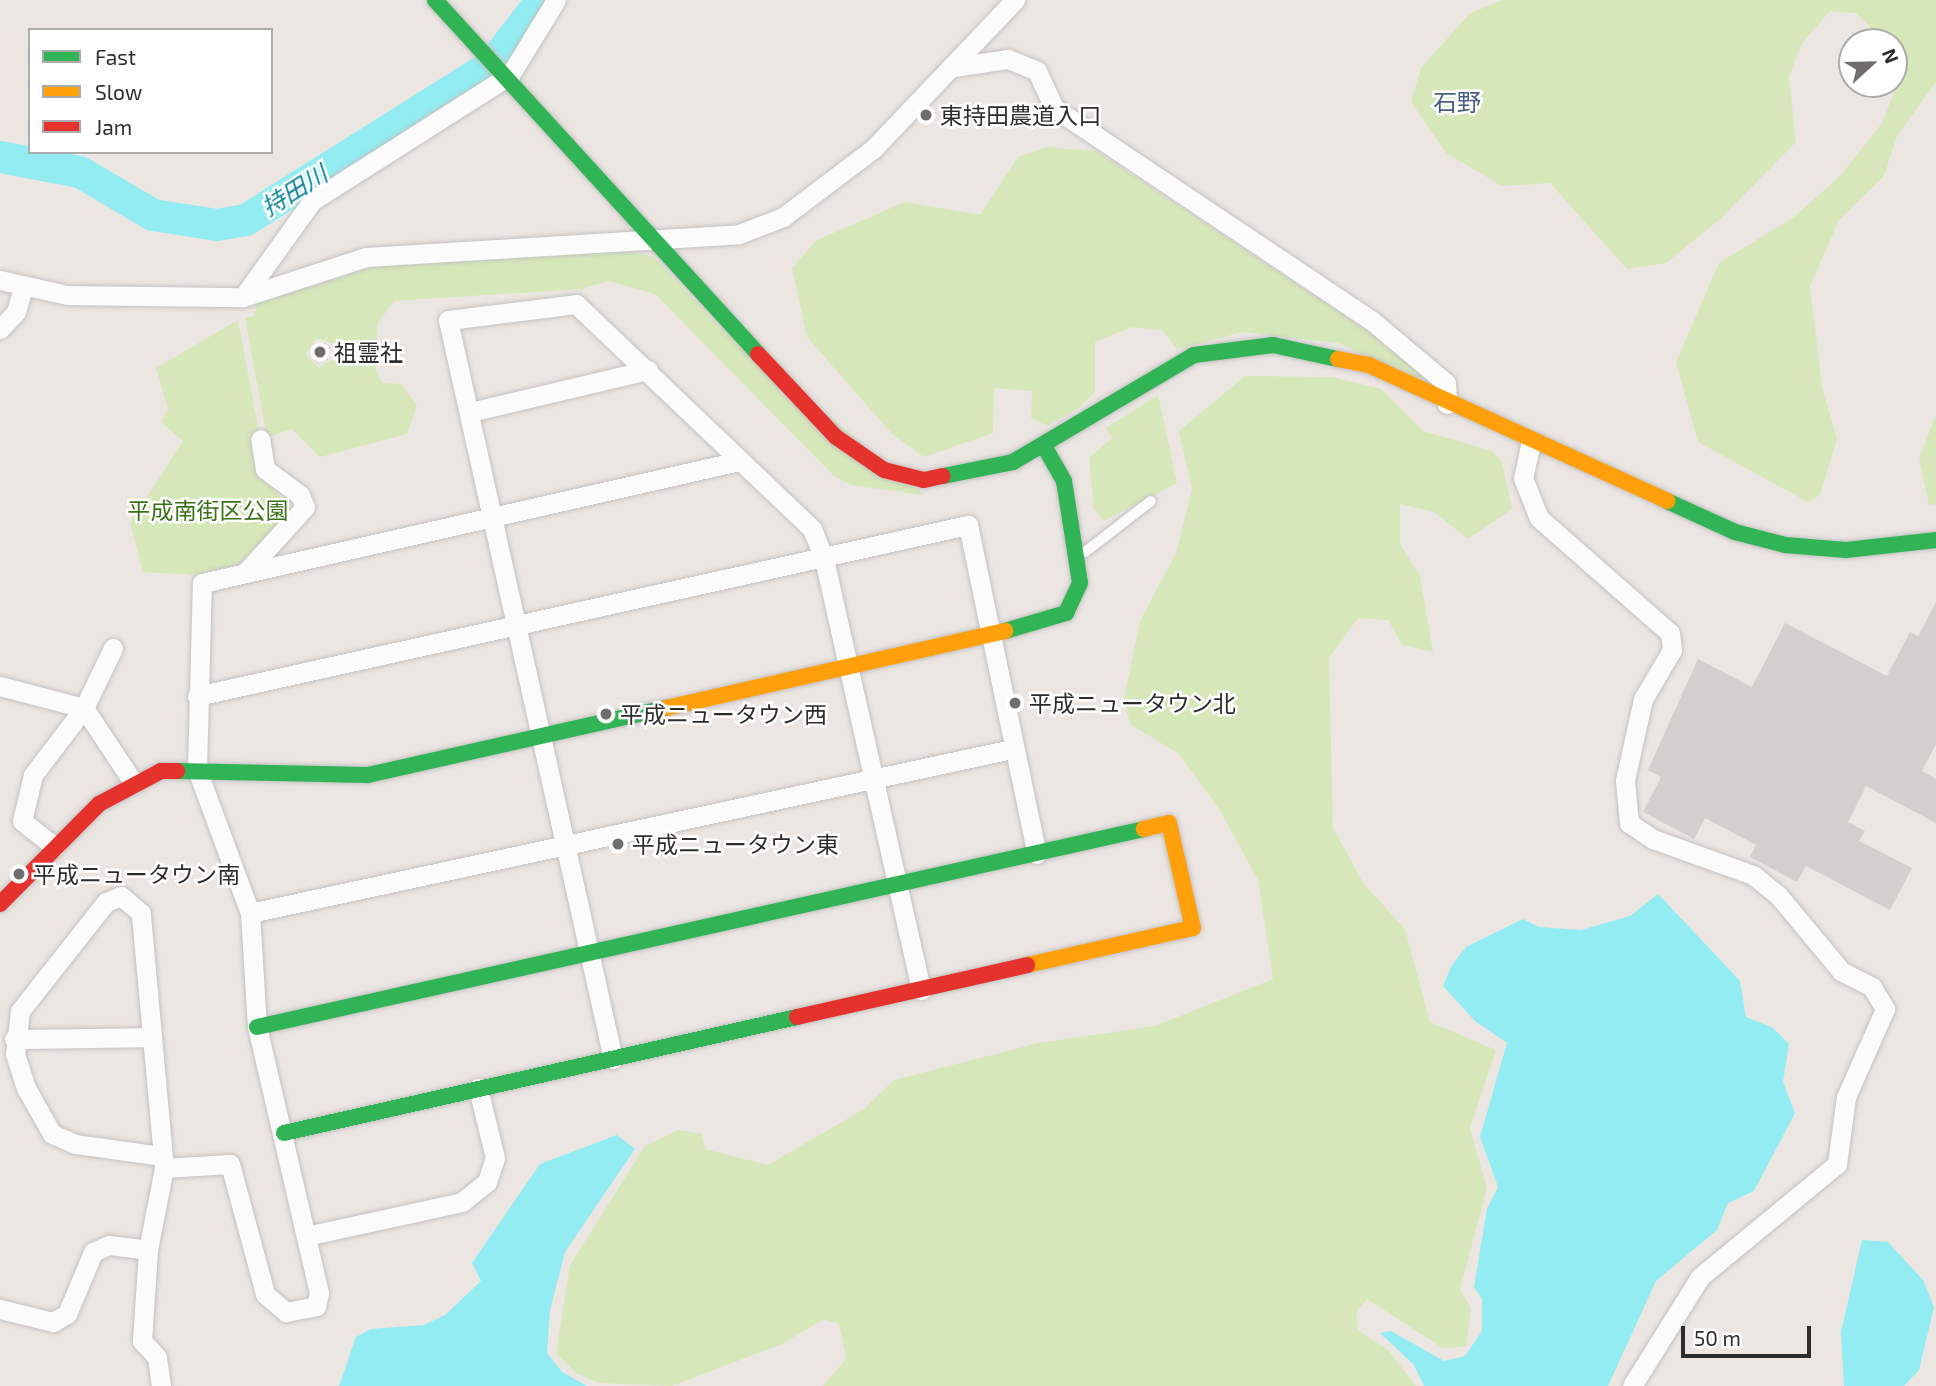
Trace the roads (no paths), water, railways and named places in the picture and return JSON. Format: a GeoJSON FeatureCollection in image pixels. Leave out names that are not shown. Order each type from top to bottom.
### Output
{"type":"FeatureCollection","features":[{"type":"Feature","properties":{"kind":"street"},"geometry":{"type":"LineString","coordinates":[[435,0],[506,72],[836,437],[884,470],[924,480],[970,475],[1044,446],[1139,382],[1194,355],[1236,345],[1311,350],[1369,365],[1447,404],[1735,531],[1785,545],[1846,550],[1936,540]]}},
{"type":"Feature","properties":{"kind":"street"},"geometry":{"type":"LineString","coordinates":[[243,297],[312,201],[506,72],[556,0]]}},
{"type":"Feature","properties":{"kind":"street"},"geometry":{"type":"LineString","coordinates":[[0,280],[67,295],[243,297],[366,257],[739,234],[783,217],[873,149],[1015,0]]}},
{"type":"Feature","properties":{"kind":"street"},"geometry":{"type":"LineString","coordinates":[[954,67],[1008,59],[1037,71],[1054,108],[1371,320],[1446,383],[1447,404]]}},
{"type":"Feature","properties":{"kind":"street"},"geometry":{"type":"LineString","coordinates":[[0,328],[16,312],[23,287]]}},
{"type":"Feature","properties":{"kind":"street"},"geometry":{"type":"LineString","coordinates":[[613,1059],[448,320],[576,304],[648,370],[738,461],[812,528],[824,559],[895,885],[921,990]]}},
{"type":"Feature","properties":{"kind":"street"},"geometry":{"type":"LineString","coordinates":[[470,412],[648,370]]}},
{"type":"Feature","properties":{"kind":"street"},"geometry":{"type":"LineString","coordinates":[[244,573],[305,507],[300,495],[265,469],[260,439]]}},
{"type":"Feature","properties":{"kind":"street"},"geometry":{"type":"LineString","coordinates":[[1531,441],[1523,478],[1539,518],[1670,633],[1672,650],[1643,699],[1625,780],[1629,823],[1653,839],[1753,875],[1778,895],[1841,971],[1872,987],[1885,1009],[1846,1097],[1837,1164],[1700,1277],[1632,1386]]}},
{"type":"Feature","properties":{"kind":"street"},"geometry":{"type":"LineString","coordinates":[[0,904],[99,804],[133,782],[160,771],[197,770],[300,778],[368,775],[991,633],[1066,613],[1080,583],[1080,555],[1064,481],[1044,446]]}},
{"type":"Feature","properties":{"kind":"street"},"geometry":{"type":"LineString","coordinates":[[161,1386],[157,1357],[142,1341],[148,1250],[163,1162],[141,913],[121,896],[106,902],[20,1012],[14,1039],[26,1088],[52,1134],[75,1144],[163,1162],[225,1161],[234,1169],[261,1287],[286,1312],[318,1302],[284,1133],[257,1027],[250,913],[197,770],[202,583],[738,461]]}},
{"type":"Feature","properties":{"kind":"street"},"geometry":{"type":"LineString","coordinates":[[197,695],[824,559],[968,525],[1012,748],[1037,854]]}},
{"type":"Feature","properties":{"kind":"street"},"geometry":{"type":"LineString","coordinates":[[55,847],[22,821],[33,775],[84,708],[113,648]]}},
{"type":"Feature","properties":{"kind":"street"},"geometry":{"type":"LineString","coordinates":[[0,686],[84,708],[133,782]]}},
{"type":"Feature","properties":{"kind":"street"},"geometry":{"type":"LineString","coordinates":[[250,913],[1012,748]]}},
{"type":"Feature","properties":{"kind":"street"},"geometry":{"type":"LineString","coordinates":[[257,1027],[1169,823],[1193,929],[284,1133]]}},
{"type":"Feature","properties":{"kind":"street"},"geometry":{"type":"LineString","coordinates":[[14,1039],[151,1037]]}},
{"type":"Feature","properties":{"kind":"street"},"geometry":{"type":"LineString","coordinates":[[306,1236],[462,1202],[487,1182],[495,1158],[478,1088]]}},
{"type":"Feature","properties":{"kind":"street"},"geometry":{"type":"LineString","coordinates":[[0,1309],[53,1322],[67,1314],[93,1252],[109,1245],[148,1250]]}},
{"type":"Feature","properties":{"kind":"lane"},"geometry":{"type":"LineString","coordinates":[[1080,555],[1151,501]]}},
{"type":"Feature","properties":{"kind":"water"},"geometry":{"type":"Polygon","coordinates":[[[1658,894],[1740,981],[1746,1017],[1773,1028],[1789,1044],[1783,1082],[1795,1113],[1754,1191],[1728,1203],[1717,1230],[1656,1281],[1608,1386],[1424,1386],[1414,1365],[1380,1333],[1391,1331],[1444,1361],[1465,1356],[1482,1331],[1482,1299],[1474,1287],[1487,1209],[1498,1187],[1480,1137],[1507,1043],[1475,1021],[1443,986],[1452,965],[1466,947],[1523,919],[1539,927],[1581,930],[1630,916],[1658,894]]]}},
{"type":"Feature","properties":{"kind":"water"},"geometry":{"type":"Polygon","coordinates":[[[617,1135],[635,1149],[565,1252],[550,1310],[547,1353],[562,1372],[587,1386],[339,1386],[356,1337],[371,1329],[424,1325],[445,1315],[481,1281],[472,1263],[540,1164],[617,1135]]]}},
{"type":"Feature","properties":{"kind":"water"},"geometry":{"type":"Polygon","coordinates":[[[1862,1240],[1888,1242],[1923,1280],[1934,1307],[1919,1370],[1904,1386],[1844,1386],[1841,1332],[1862,1240]]]}},
{"type":"Feature","properties":{"kind":"waterway","name":"持田川"},"geometry":{"type":"LineString","coordinates":[[0,157],[80,172],[153,215],[217,225],[246,220],[491,66],[542,0]]}},
{"type":"Feature","properties":{"kind":"place","name":"東持田農道入口"},"geometry":{"type":"Point","coordinates":[926,115]}},
{"type":"Feature","properties":{"kind":"place","name":"祖霊社"},"geometry":{"type":"Point","coordinates":[320,352]}},
{"type":"Feature","properties":{"kind":"place","name":"平成ニュータウン北"},"geometry":{"type":"Point","coordinates":[1015,703]}},
{"type":"Feature","properties":{"kind":"place","name":"平成ニュータウン西"},"geometry":{"type":"Point","coordinates":[606,714]}},
{"type":"Feature","properties":{"kind":"place","name":"平成ニュータウン東"},"geometry":{"type":"Point","coordinates":[618,844]}},
{"type":"Feature","properties":{"kind":"place","name":"平成ニュータウン南"},"geometry":{"type":"Point","coordinates":[19,874]}},
{"type":"Feature","properties":{"kind":"district","name":"石野"},"geometry":{"type":"Point","coordinates":[1457,102]}},
{"type":"Feature","properties":{"kind":"park label","name":"平成南街区公園"},"geometry":{"type":"Point","coordinates":[208,510]}}]}
